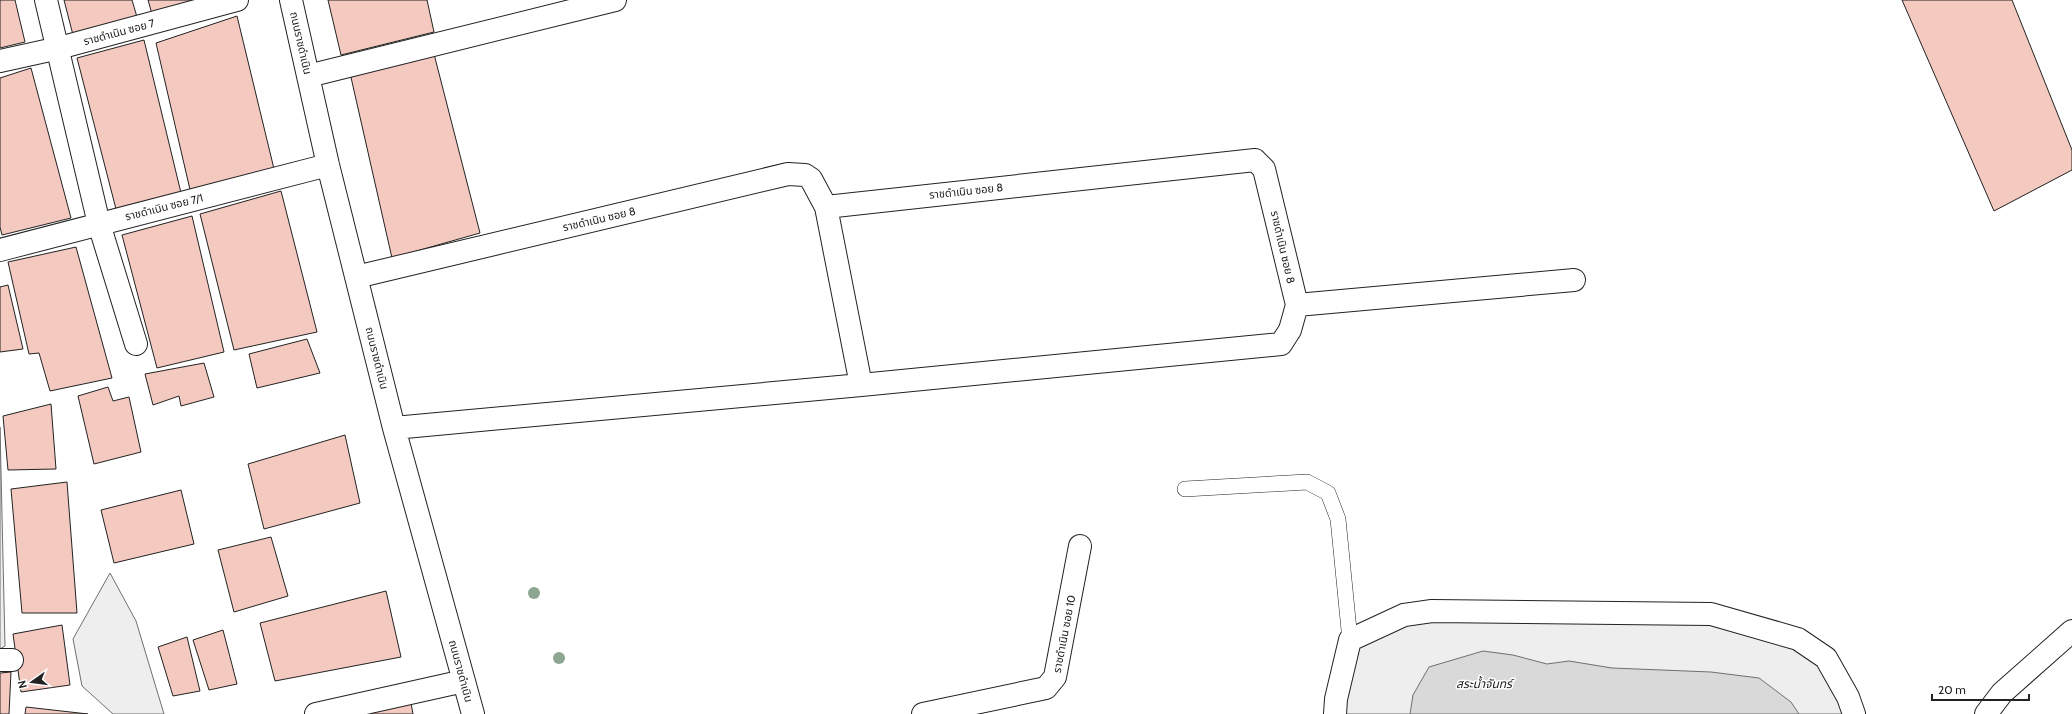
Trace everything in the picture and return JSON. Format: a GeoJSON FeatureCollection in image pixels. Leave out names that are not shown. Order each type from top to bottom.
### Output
{"type":"FeatureCollection","features":[{"type":"Feature","properties":{"kind":"street"},"geometry":{"type":"LineString","coordinates":[[46,0],[59,48],[99,224],[136,344]]}},
{"type":"Feature","properties":{"kind":"street","name":"ราชดำเนิน ซอย 7"},"geometry":{"type":"LineString","coordinates":[[0,61],[59,48],[237,0]]}},
{"type":"Feature","properties":{"kind":"street","name":"ถนนราชดำเนิน"},"geometry":{"type":"LineString","coordinates":[[291,0],[328,165],[394,428],[473,714]]}},
{"type":"Feature","properties":{"kind":"street"},"geometry":{"type":"LineString","coordinates":[[308,76],[615,0]]}},
{"type":"Feature","properties":{"kind":"street","name":"ราชดำเนิน ซอย 8"},"geometry":{"type":"LineString","coordinates":[[394,428],[860,386],[1281,344],[1290,330],[1296,305],[1264,169],[1255,160],[826,207]]}},
{"type":"Feature","properties":{"kind":"street","name":"ราชดำเนิน ซอย 7/1"},"geometry":{"type":"LineString","coordinates":[[0,250],[328,165]]}},
{"type":"Feature","properties":{"kind":"street","name":"ราชดำเนิน ซอย 8"},"geometry":{"type":"LineString","coordinates":[[356,277],[788,174],[805,175],[811,179],[826,207],[860,386]]}},
{"type":"Feature","properties":{"kind":"street"},"geometry":{"type":"LineString","coordinates":[[1296,305],[1574,280]]}},
{"type":"Feature","properties":{"kind":"street","name":"ราชดำเนิน ซอย 10"},"geometry":{"type":"LineString","coordinates":[[923,714],[1046,688],[1056,677],[1080,546]]}},
{"type":"Feature","properties":{"kind":"street"},"geometry":{"type":"LineString","coordinates":[[1335,714],[1336,699],[1350,640],[1404,615],[1432,611],[1711,614],[1798,639],[1826,658],[1848,697],[1854,714]]}},
{"type":"Feature","properties":{"kind":"street"},"geometry":{"type":"LineString","coordinates":[[1986,714],[2002,693],[2072,632]]}},
{"type":"Feature","properties":{"kind":"street"},"geometry":{"type":"LineString","coordinates":[[316,714],[464,681]]}},
{"type":"Feature","properties":{"kind":"lane"},"geometry":{"type":"LineString","coordinates":[[1185,489],[1307,482],[1328,493],[1338,519],[1350,640]]}},
{"type":"Feature","properties":{"kind":"shaded area"},"geometry":{"type":"Polygon","coordinates":[[[0,427],[5,646],[0,649],[0,427]]]}},
{"type":"Feature","properties":{"kind":"shaded area"},"geometry":{"type":"Polygon","coordinates":[[[110,573],[136,621],[164,714],[113,714],[82,686],[73,639],[110,573]]]}},
{"type":"Feature","properties":{"kind":"shaded area"},"geometry":{"type":"Polygon","coordinates":[[[1406,618],[1711,618],[1824,660],[1851,714],[1338,714],[1359,644],[1406,618]]]}},
{"type":"Feature","properties":{"kind":"water","name":"สระน้ำจันทร์"},"geometry":{"type":"Polygon","coordinates":[[[1483,651],[1513,655],[1547,664],[1569,661],[1612,668],[1711,672],[1759,678],[1791,702],[1799,714],[1410,714],[1413,695],[1429,667],[1483,651]]]}},
{"type":"Feature","properties":{"kind":"building"},"geometry":{"type":"Polygon","coordinates":[[[0,0],[15,0],[25,42],[0,48],[0,0]]]}},
{"type":"Feature","properties":{"kind":"building"},"geometry":{"type":"Polygon","coordinates":[[[64,0],[132,0],[137,17],[73,35],[64,0]]]}},
{"type":"Feature","properties":{"kind":"building"},"geometry":{"type":"Polygon","coordinates":[[[148,0],[200,0],[152,14],[148,0]]]}},
{"type":"Feature","properties":{"kind":"building"},"geometry":{"type":"Polygon","coordinates":[[[328,0],[427,0],[434,32],[341,55],[328,0]]]}},
{"type":"Feature","properties":{"kind":"building"},"geometry":{"type":"Polygon","coordinates":[[[1902,0],[2012,0],[2072,150],[2072,170],[1994,211],[1902,0]]]}},
{"type":"Feature","properties":{"kind":"building"},"geometry":{"type":"Polygon","coordinates":[[[237,16],[275,173],[191,194],[156,43],[237,16]]]}},
{"type":"Feature","properties":{"kind":"building"},"geometry":{"type":"Polygon","coordinates":[[[144,40],[182,197],[117,213],[77,58],[144,40]]]}},
{"type":"Feature","properties":{"kind":"building"},"geometry":{"type":"Polygon","coordinates":[[[434,54],[480,233],[392,258],[350,73],[434,54]]]}},
{"type":"Feature","properties":{"kind":"building"},"geometry":{"type":"Polygon","coordinates":[[[31,68],[71,218],[2,235],[0,227],[0,78],[31,68]]]}},
{"type":"Feature","properties":{"kind":"building"},"geometry":{"type":"Polygon","coordinates":[[[281,191],[317,332],[234,350],[200,214],[281,191]]]}},
{"type":"Feature","properties":{"kind":"building"},"geometry":{"type":"Polygon","coordinates":[[[192,216],[224,352],[157,368],[122,235],[192,216]]]}},
{"type":"Feature","properties":{"kind":"building"},"geometry":{"type":"Polygon","coordinates":[[[76,247],[112,378],[50,391],[39,353],[29,354],[8,262],[76,247]]]}},
{"type":"Feature","properties":{"kind":"building"},"geometry":{"type":"Polygon","coordinates":[[[8,285],[23,349],[0,352],[0,287],[8,285]]]}},
{"type":"Feature","properties":{"kind":"building"},"geometry":{"type":"Polygon","coordinates":[[[307,339],[320,373],[257,388],[249,354],[307,339]]]}},
{"type":"Feature","properties":{"kind":"building"},"geometry":{"type":"Polygon","coordinates":[[[204,363],[214,397],[181,406],[179,396],[153,405],[145,374],[204,363]]]}},
{"type":"Feature","properties":{"kind":"building"},"geometry":{"type":"Polygon","coordinates":[[[108,387],[113,401],[129,397],[141,452],[94,464],[78,396],[108,387]]]}},
{"type":"Feature","properties":{"kind":"building"},"geometry":{"type":"Polygon","coordinates":[[[51,404],[56,469],[8,470],[3,416],[51,404]]]}},
{"type":"Feature","properties":{"kind":"building"},"geometry":{"type":"Polygon","coordinates":[[[345,435],[360,503],[264,529],[248,464],[345,435]]]}},
{"type":"Feature","properties":{"kind":"building"},"geometry":{"type":"Polygon","coordinates":[[[67,482],[77,613],[22,613],[11,489],[67,482]]]}},
{"type":"Feature","properties":{"kind":"building"},"geometry":{"type":"Polygon","coordinates":[[[181,490],[194,544],[114,563],[101,510],[181,490]]]}},
{"type":"Feature","properties":{"kind":"building"},"geometry":{"type":"Polygon","coordinates":[[[271,537],[288,596],[234,612],[218,550],[271,537]]]}},
{"type":"Feature","properties":{"kind":"building"},"geometry":{"type":"Polygon","coordinates":[[[386,591],[401,657],[275,681],[260,623],[386,591]]]}},
{"type":"Feature","properties":{"kind":"building"},"geometry":{"type":"Polygon","coordinates":[[[62,625],[70,685],[21,692],[13,634],[62,625]]]}},
{"type":"Feature","properties":{"kind":"building"},"geometry":{"type":"Polygon","coordinates":[[[223,630],[237,684],[209,690],[193,640],[223,630]]]}},
{"type":"Feature","properties":{"kind":"building"},"geometry":{"type":"Polygon","coordinates":[[[187,637],[200,691],[173,696],[158,647],[187,637]]]}},
{"type":"Feature","properties":{"kind":"building"},"geometry":{"type":"Polygon","coordinates":[[[11,672],[9,714],[0,714],[0,673],[11,672]]]}},
{"type":"Feature","properties":{"kind":"building"},"geometry":{"type":"Polygon","coordinates":[[[410,698],[413,714],[368,714],[367,709],[410,698]]]}},
{"type":"Feature","properties":{"kind":"building"},"geometry":{"type":"Polygon","coordinates":[[[26,707],[88,714],[25,714],[26,707]]]}}]}
